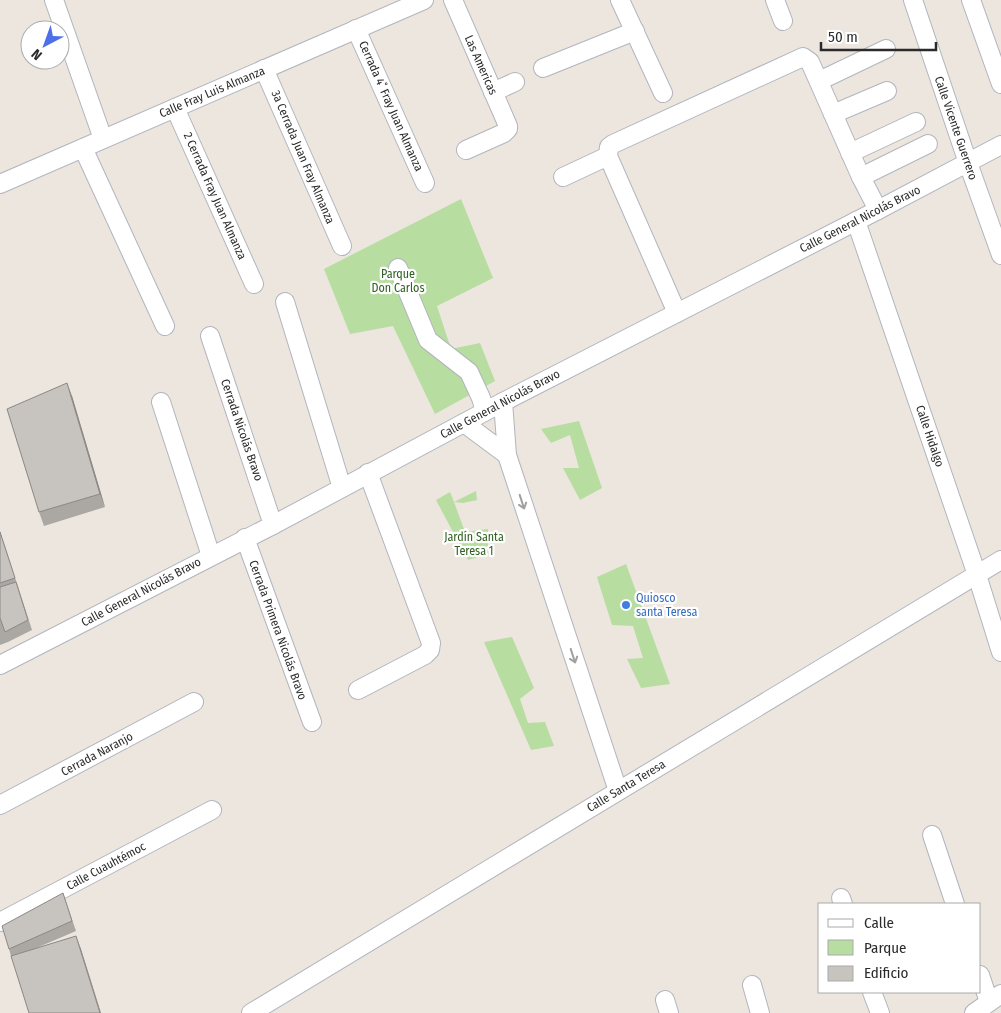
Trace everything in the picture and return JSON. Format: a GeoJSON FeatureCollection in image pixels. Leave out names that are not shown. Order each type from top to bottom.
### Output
{"type":"FeatureCollection","features":[{"type":"Feature","properties":{"kind":"street"},"geometry":{"type":"LineString","coordinates":[[54,0],[104,139]]}},
{"type":"Feature","properties":{"kind":"street","name":"Calle Fray Luis Almanza"},"geometry":{"type":"LineString","coordinates":[[0,184],[424,0]]}},
{"type":"Feature","properties":{"kind":"street","name":"Las Americas"},"geometry":{"type":"LineString","coordinates":[[453,0],[508,129],[504,133],[466,150]]}},
{"type":"Feature","properties":{"kind":"street"},"geometry":{"type":"LineString","coordinates":[[620,0],[664,93]]}},
{"type":"Feature","properties":{"kind":"street"},"geometry":{"type":"LineString","coordinates":[[775,0],[783,22]]}},
{"type":"Feature","properties":{"kind":"street","name":"Calle Vicente Guerrero"},"geometry":{"type":"LineString","coordinates":[[913,0],[1001,255]]}},
{"type":"Feature","properties":{"kind":"street"},"geometry":{"type":"LineString","coordinates":[[971,0],[1001,84]]}},
{"type":"Feature","properties":{"kind":"street","name":"Cerrada 4˚ Fray Juan Almanza"},"geometry":{"type":"LineString","coordinates":[[356,29],[425,183]]}},
{"type":"Feature","properties":{"kind":"street"},"geometry":{"type":"LineString","coordinates":[[543,68],[635,31]]}},
{"type":"Feature","properties":{"kind":"street"},"geometry":{"type":"LineString","coordinates":[[818,81],[886,49]]}},
{"type":"Feature","properties":{"kind":"street"},"geometry":{"type":"LineString","coordinates":[[677,313],[608,156],[608,152],[613,144],[803,56],[807,58],[860,177],[878,210]]}},
{"type":"Feature","properties":{"kind":"street","name":"3a Cerrada Juan Fray Almanza"},"geometry":{"type":"LineString","coordinates":[[264,69],[342,246]]}},
{"type":"Feature","properties":{"kind":"street"},"geometry":{"type":"LineString","coordinates":[[493,92],[515,82]]}},
{"type":"Feature","properties":{"kind":"street"},"geometry":{"type":"LineString","coordinates":[[833,114],[887,91]]}},
{"type":"Feature","properties":{"kind":"street","name":"2 Cerrada Fray Juan Almanza"},"geometry":{"type":"LineString","coordinates":[[175,108],[254,284]]}},
{"type":"Feature","properties":{"kind":"street"},"geometry":{"type":"LineString","coordinates":[[850,153],[916,122]]}},
{"type":"Feature","properties":{"kind":"street"},"geometry":{"type":"LineString","coordinates":[[860,177],[928,144]]}},
{"type":"Feature","properties":{"kind":"street","name":"Calle General Nicolás Bravo"},"geometry":{"type":"LineString","coordinates":[[0,665],[273,525],[502,402],[856,222],[1001,145]]}},
{"type":"Feature","properties":{"kind":"street"},"geometry":{"type":"LineString","coordinates":[[83,148],[165,326]]}},
{"type":"Feature","properties":{"kind":"street"},"geometry":{"type":"LineString","coordinates":[[563,177],[608,156]]}},
{"type":"Feature","properties":{"kind":"street","name":"Calle Hidalgo"},"geometry":{"type":"LineString","coordinates":[[856,222],[977,575],[1001,652]]}},
{"type":"Feature","properties":{"kind":"street"},"geometry":{"type":"LineString","coordinates":[[398,268],[428,340],[471,374],[485,411]]}},
{"type":"Feature","properties":{"kind":"street"},"geometry":{"type":"LineString","coordinates":[[285,302],[342,488]]}},
{"type":"Feature","properties":{"kind":"street","name":"Cerrada Nicolás Bravo"},"geometry":{"type":"LineString","coordinates":[[210,336],[273,525]]}},
{"type":"Feature","properties":{"kind":"street"},"geometry":{"type":"LineString","coordinates":[[161,402],[210,556]]}},
{"type":"Feature","properties":{"kind":"street"},"geometry":{"type":"LineString","coordinates":[[502,402],[507,455],[618,791]]}},
{"type":"Feature","properties":{"kind":"street"},"geometry":{"type":"LineString","coordinates":[[464,423],[507,455]]}},
{"type":"Feature","properties":{"kind":"street"},"geometry":{"type":"LineString","coordinates":[[358,690],[430,650],[430,643],[368,473]]}},
{"type":"Feature","properties":{"kind":"street","name":"Cerrada Primera Nicolás Bravo"},"geometry":{"type":"LineString","coordinates":[[245,538],[312,722]]}},
{"type":"Feature","properties":{"kind":"street","name":"Calle Santa Teresa"},"geometry":{"type":"LineString","coordinates":[[251,1013],[1001,560]]}},
{"type":"Feature","properties":{"kind":"street","name":"Cerrada Naranjo"},"geometry":{"type":"LineString","coordinates":[[0,805],[194,702]]}},
{"type":"Feature","properties":{"kind":"street","name":"Calle Cuauhtémoc"},"geometry":{"type":"LineString","coordinates":[[0,922],[212,810]]}},
{"type":"Feature","properties":{"kind":"street"},"geometry":{"type":"LineString","coordinates":[[932,834],[956,903]]}},
{"type":"Feature","properties":{"kind":"street"},"geometry":{"type":"LineString","coordinates":[[974,1013],[995,998],[981,977]]}},
{"type":"Feature","properties":{"kind":"street"},"geometry":{"type":"LineString","coordinates":[[752,986],[760,1013]]}},
{"type":"Feature","properties":{"kind":"street"},"geometry":{"type":"LineString","coordinates":[[872,993],[880,1013]]}},
{"type":"Feature","properties":{"kind":"green space","name":"Parque Don Carlos"},"geometry":{"type":"Polygon","coordinates":[[[461,199],[493,278],[437,306],[451,349],[480,343],[495,381],[435,414],[393,326],[350,334],[324,269],[461,199]]]}},
{"type":"Feature","properties":{"kind":"green space"},"geometry":{"type":"Polygon","coordinates":[[[579,421],[602,488],[580,500],[563,468],[579,468],[570,435],[551,443],[541,429],[579,421]]]}},
{"type":"Feature","properties":{"kind":"green space"},"geometry":{"type":"Polygon","coordinates":[[[476,491],[477,500],[463,503],[454,502],[476,491]]]}},
{"type":"Feature","properties":{"kind":"green space","name":"Jardín Santa Teresa 1"},"geometry":{"type":"Polygon","coordinates":[[[450,492],[465,532],[488,529],[488,554],[468,560],[436,500],[450,492]]]}},
{"type":"Feature","properties":{"kind":"green space"},"geometry":{"type":"Polygon","coordinates":[[[626,564],[670,684],[641,688],[627,659],[643,658],[633,626],[612,625],[597,577],[626,564]]]}},
{"type":"Feature","properties":{"kind":"green space"},"geometry":{"type":"Polygon","coordinates":[[[512,637],[534,688],[520,699],[528,723],[545,722],[554,746],[531,750],[484,642],[512,637]]]}},
{"type":"Feature","properties":{"kind":"building"},"geometry":{"type":"Polygon","coordinates":[[[67,383],[100,494],[39,512],[7,409],[67,383]]]}},
{"type":"Feature","properties":{"kind":"building"},"geometry":{"type":"Polygon","coordinates":[[[0,532],[15,578],[0,583],[0,532]]]}},
{"type":"Feature","properties":{"kind":"building"},"geometry":{"type":"Polygon","coordinates":[[[16,582],[28,620],[5,632],[0,618],[0,587],[16,582]]]}},
{"type":"Feature","properties":{"kind":"building"},"geometry":{"type":"Polygon","coordinates":[[[63,893],[72,921],[9,949],[2,926],[63,893]]]}},
{"type":"Feature","properties":{"kind":"building"},"geometry":{"type":"Polygon","coordinates":[[[76,936],[100,1013],[29,1013],[11,956],[76,936]]]}},
{"type":"Feature","properties":{"kind":"place","name":"Quiosco santa Teresa"},"geometry":{"type":"Point","coordinates":[626,605]}}]}
